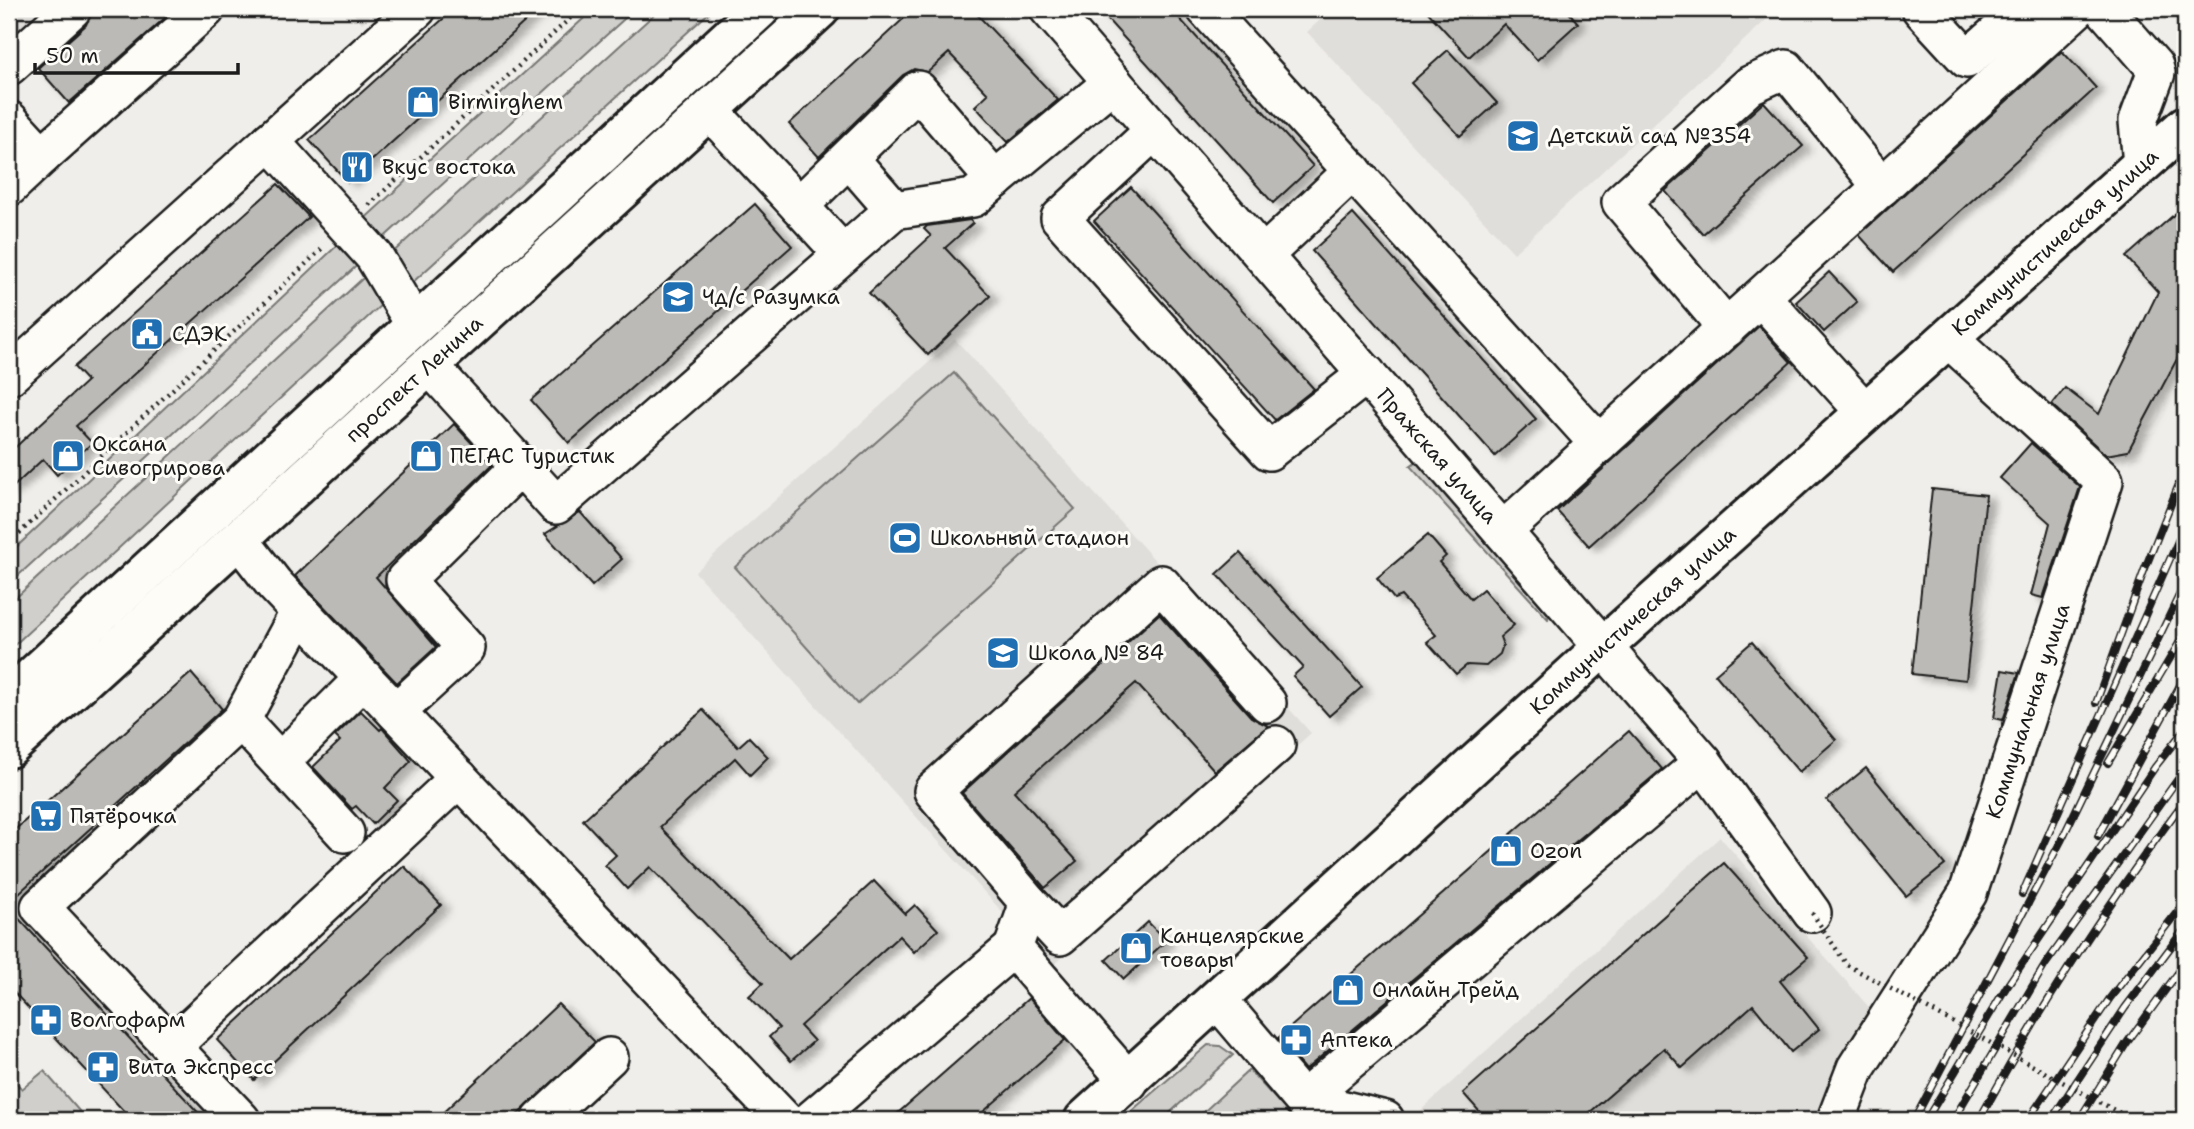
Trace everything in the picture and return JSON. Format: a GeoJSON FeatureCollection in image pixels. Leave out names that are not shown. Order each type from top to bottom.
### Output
{"type":"FeatureCollection","features":[{"type":"Feature","properties":{"kind":"main road","name":"проспект Ленина"},"geometry":{"type":"LineString","coordinates":[[9,698],[760,9]]}},
{"type":"Feature","properties":{"kind":"main road","name":"проспект Ленина"},"geometry":{"type":"LineString","coordinates":[[9,748],[820,9]]}},
{"type":"Feature","properties":{"kind":"main road","name":"Коммунистическая улица"},"geometry":{"type":"LineString","coordinates":[[1084,1120],[1129,1082],[1603,647],[2185,127]]}},
{"type":"Feature","properties":{"kind":"street"},"geometry":{"type":"LineString","coordinates":[[9,66],[72,9]]}},
{"type":"Feature","properties":{"kind":"street"},"geometry":{"type":"LineString","coordinates":[[9,187],[206,9]]}},
{"type":"Feature","properties":{"kind":"street"},"geometry":{"type":"LineString","coordinates":[[9,376],[417,9]]}},
{"type":"Feature","properties":{"kind":"street","name":"Пражская улица"},"geometry":{"type":"LineString","coordinates":[[1049,9],[1703,762],[1812,913]]}},
{"type":"Feature","properties":{"kind":"street"},"geometry":{"type":"LineString","coordinates":[[1206,9],[1600,444]]}},
{"type":"Feature","properties":{"kind":"street"},"geometry":{"type":"LineString","coordinates":[[1921,9],[1967,59],[2025,9]]}},
{"type":"Feature","properties":{"kind":"street"},"geometry":{"type":"LineString","coordinates":[[1503,531],[2077,9]]}},
{"type":"Feature","properties":{"kind":"street"},"geometry":{"type":"LineString","coordinates":[[2104,9],[2154,66],[2156,73],[2138,121],[2142,164]]}},
{"type":"Feature","properties":{"kind":"street"},"geometry":{"type":"LineString","coordinates":[[1727,328],[1621,202],[1750,85],[1786,69],[1882,187]]}},
{"type":"Feature","properties":{"kind":"street"},"geometry":{"type":"LineString","coordinates":[[429,365],[556,505],[894,210],[973,198],[1112,82]]}},
{"type":"Feature","properties":{"kind":"street"},"geometry":{"type":"LineString","coordinates":[[799,205],[918,90],[995,180]]}},
{"type":"Feature","properties":{"kind":"street"},"geometry":{"type":"LineString","coordinates":[[709,110],[843,254]]}},
{"type":"Feature","properties":{"kind":"street"},"geometry":{"type":"LineString","coordinates":[[9,120],[42,156]]}},
{"type":"Feature","properties":{"kind":"street"},"geometry":{"type":"LineString","coordinates":[[1154,130],[1060,218],[1269,452],[1367,374]]}},
{"type":"Feature","properties":{"kind":"street"},"geometry":{"type":"LineString","coordinates":[[270,141],[374,256],[415,326]]}},
{"type":"Feature","properties":{"kind":"street"},"geometry":{"type":"LineString","coordinates":[[849,159],[894,210]]}},
{"type":"Feature","properties":{"kind":"street"},"geometry":{"type":"LineString","coordinates":[[1264,256],[1353,171]]}},
{"type":"Feature","properties":{"kind":"street"},"geometry":{"type":"LineString","coordinates":[[1761,297],[1865,412]]}},
{"type":"Feature","properties":{"kind":"street","name":"Коммунальная улица"},"geometry":{"type":"LineString","coordinates":[[1836,1120],[1856,1068],[1968,893],[2104,481],[1948,338]]}},
{"type":"Feature","properties":{"kind":"street"},"geometry":{"type":"LineString","coordinates":[[396,712],[466,648],[405,580],[520,467]]}},
{"type":"Feature","properties":{"kind":"street"},"geometry":{"type":"LineString","coordinates":[[239,539],[274,584],[784,1120]]}},
{"type":"Feature","properties":{"kind":"street"},"geometry":{"type":"LineString","coordinates":[[1267,703],[1161,584],[933,791],[1060,936],[1276,745]]}},
{"type":"Feature","properties":{"kind":"street"},"geometry":{"type":"LineString","coordinates":[[240,1120],[40,907],[241,720],[300,611]]}},
{"type":"Feature","properties":{"kind":"street"},"geometry":{"type":"LineString","coordinates":[[280,762],[364,678]]}},
{"type":"Feature","properties":{"kind":"street"},"geometry":{"type":"LineString","coordinates":[[241,720],[345,833]]}},
{"type":"Feature","properties":{"kind":"street"},"geometry":{"type":"LineString","coordinates":[[1303,1100],[1703,762]]}},
{"type":"Feature","properties":{"kind":"street"},"geometry":{"type":"LineString","coordinates":[[171,1047],[459,778]]}},
{"type":"Feature","properties":{"kind":"street"},"geometry":{"type":"LineString","coordinates":[[811,1120],[1013,948],[1029,903]]}},
{"type":"Feature","properties":{"kind":"street"},"geometry":{"type":"LineString","coordinates":[[1013,948],[1129,1082]]}},
{"type":"Feature","properties":{"kind":"street"},"geometry":{"type":"LineString","coordinates":[[1218,1000],[1303,1100],[1385,1120]]}},
{"type":"Feature","properties":{"kind":"street"},"geometry":{"type":"LineString","coordinates":[[541,1120],[608,1057]]}},
{"type":"Feature","properties":{"kind":"path"},"geometry":{"type":"LineString","coordinates":[[9,543],[580,9]]}},
{"type":"Feature","properties":{"kind":"path"},"geometry":{"type":"LineString","coordinates":[[1812,913],[1847,965],[2133,1120]]}},
{"type":"Feature","properties":{"kind":"shaded area"},"geometry":{"type":"Polygon","coordinates":[[[9,9],[50,9],[9,46],[9,9]]]}},
{"type":"Feature","properties":{"kind":"shaded area"},"geometry":{"type":"Polygon","coordinates":[[[349,9],[378,9],[362,23],[349,9]]]}},
{"type":"Feature","properties":{"kind":"shaded area"},"geometry":{"type":"Polygon","coordinates":[[[594,9],[635,9],[379,242],[361,222],[594,9]]]}},
{"type":"Feature","properties":{"kind":"shaded area"},"geometry":{"type":"Polygon","coordinates":[[[660,9],[713,9],[413,282],[389,256],[660,9]]]}},
{"type":"Feature","properties":{"kind":"shaded area","name":"Детский сад №354"},"geometry":{"type":"Polygon","coordinates":[[[1332,9],[1778,9],[1514,253],[1307,32],[1332,9]]]}},
{"type":"Feature","properties":{"kind":"shaded area"},"geometry":{"type":"Polygon","coordinates":[[[343,240],[363,260],[9,584],[9,554],[343,240]]]}},
{"type":"Feature","properties":{"kind":"shaded area"},"geometry":{"type":"Polygon","coordinates":[[[374,268],[395,292],[9,650],[9,604],[374,268]]]}},
{"type":"Feature","properties":{"kind":"shaded area","name":"Школа № 84"},"geometry":{"type":"Polygon","coordinates":[[[955,339],[1311,733],[1052,967],[695,572],[955,339]]]}},
{"type":"Feature","properties":{"kind":"shaded area","name":"Школьный стадион"},"geometry":{"type":"Polygon","coordinates":[[[954,373],[1075,509],[857,704],[735,567],[954,373]]]}},
{"type":"Feature","properties":{"kind":"shaded area"},"geometry":{"type":"Polygon","coordinates":[[[1417,461],[1549,606],[1548,619],[1410,466],[1417,461]]]}},
{"type":"Feature","properties":{"kind":"shaded area"},"geometry":{"type":"Polygon","coordinates":[[[1720,837],[1874,1013],[1859,1050],[1814,1120],[1423,1120],[1417,1114],[1720,837]]]}},
{"type":"Feature","properties":{"kind":"shaded area"},"geometry":{"type":"Polygon","coordinates":[[[1208,1045],[1220,1046],[1233,1055],[1162,1120],[1121,1120],[1208,1045]]]}},
{"type":"Feature","properties":{"kind":"shaded area"},"geometry":{"type":"Polygon","coordinates":[[[1249,1070],[1295,1120],[1195,1120],[1249,1070]]]}},
{"type":"Feature","properties":{"kind":"shaded area"},"geometry":{"type":"Polygon","coordinates":[[[44,1071],[87,1120],[9,1120],[9,1075],[22,1089],[44,1071]]]}},
{"type":"Feature","properties":{"kind":"building"},"geometry":{"type":"Polygon","coordinates":[[[92,9],[175,9],[69,103],[38,68],[86,25],[92,9]]]}},
{"type":"Feature","properties":{"kind":"building"},"geometry":{"type":"Polygon","coordinates":[[[454,9],[539,9],[348,182],[309,140],[454,9]]]}},
{"type":"Feature","properties":{"kind":"building"},"geometry":{"type":"Polygon","coordinates":[[[914,9],[972,9],[1058,100],[1008,142],[975,106],[988,94],[949,53],[928,72],[914,69],[903,75],[819,157],[789,124],[914,9]]]}},
{"type":"Feature","properties":{"kind":"building"},"geometry":{"type":"Polygon","coordinates":[[[1098,9],[1171,9],[1313,166],[1273,203],[1098,9]]]}},
{"type":"Feature","properties":{"kind":"building"},"geometry":{"type":"Polygon","coordinates":[[[1425,9],[1566,9],[1578,23],[1537,60],[1504,24],[1469,57],[1425,9]]]}},
{"type":"Feature","properties":{"kind":"building"},"geometry":{"type":"Polygon","coordinates":[[[1448,50],[1497,103],[1460,136],[1411,83],[1448,50]]]}},
{"type":"Feature","properties":{"kind":"building"},"geometry":{"type":"Polygon","coordinates":[[[2062,51],[2096,88],[1893,272],[1859,235],[2062,51]]]}},
{"type":"Feature","properties":{"kind":"building"},"geometry":{"type":"Polygon","coordinates":[[[1764,102],[1803,146],[1703,234],[1665,191],[1764,102]]]}},
{"type":"Feature","properties":{"kind":"building"},"geometry":{"type":"Polygon","coordinates":[[[278,184],[309,217],[76,426],[92,443],[57,475],[43,459],[9,491],[9,453],[87,381],[74,367],[278,184]]]}},
{"type":"Feature","properties":{"kind":"building"},"geometry":{"type":"Polygon","coordinates":[[[1131,187],[1314,389],[1275,420],[1094,221],[1131,187]]]}},
{"type":"Feature","properties":{"kind":"building"},"geometry":{"type":"Polygon","coordinates":[[[755,204],[792,246],[569,443],[531,400],[755,204]]]}},
{"type":"Feature","properties":{"kind":"building"},"geometry":{"type":"Polygon","coordinates":[[[2185,205],[2185,344],[2128,451],[2106,455],[2052,405],[2065,388],[2099,414],[2158,292],[2126,257],[2185,205]]]}},
{"type":"Feature","properties":{"kind":"building"},"geometry":{"type":"Polygon","coordinates":[[[1353,214],[1536,419],[1495,456],[1312,251],[1353,214]]]}},
{"type":"Feature","properties":{"kind":"building"},"geometry":{"type":"Polygon","coordinates":[[[970,220],[973,223],[945,248],[990,296],[928,355],[869,293],[931,236],[924,229],[927,226],[970,220]]]}},
{"type":"Feature","properties":{"kind":"building"},"geometry":{"type":"Polygon","coordinates":[[[1829,272],[1857,302],[1824,332],[1796,302],[1829,272]]]}},
{"type":"Feature","properties":{"kind":"building"},"geometry":{"type":"Polygon","coordinates":[[[1759,326],[1791,362],[1589,546],[1557,511],[1759,326]]]}},
{"type":"Feature","properties":{"kind":"building"},"geometry":{"type":"Polygon","coordinates":[[[454,424],[492,465],[376,577],[436,647],[397,683],[295,576],[454,424]]]}},
{"type":"Feature","properties":{"kind":"building"},"geometry":{"type":"Polygon","coordinates":[[[2031,443],[2080,487],[2043,598],[2031,595],[2050,523],[2000,478],[2031,443]]]}},
{"type":"Feature","properties":{"kind":"building"},"geometry":{"type":"Polygon","coordinates":[[[1932,489],[1986,495],[1966,680],[1912,674],[1932,489]]]}},
{"type":"Feature","properties":{"kind":"building"},"geometry":{"type":"Polygon","coordinates":[[[580,512],[622,559],[592,586],[545,534],[580,512]]]}},
{"type":"Feature","properties":{"kind":"building"},"geometry":{"type":"Polygon","coordinates":[[[1428,535],[1446,556],[1439,562],[1471,599],[1483,589],[1514,625],[1500,637],[1503,645],[1500,654],[1486,666],[1467,665],[1456,674],[1427,642],[1436,635],[1401,596],[1394,599],[1377,578],[1428,535]]]}},
{"type":"Feature","properties":{"kind":"building"},"geometry":{"type":"Polygon","coordinates":[[[1240,553],[1362,687],[1329,716],[1293,676],[1303,667],[1217,574],[1240,553]]]}},
{"type":"Feature","properties":{"kind":"building","name":"Школа № 84"},"geometry":{"type":"Polygon","coordinates":[[[1159,614],[1251,717],[1268,726],[1215,771],[1136,683],[1014,791],[1077,861],[1045,888],[962,793],[1159,614]]]}},
{"type":"Feature","properties":{"kind":"building"},"geometry":{"type":"Polygon","coordinates":[[[1752,642],[1836,740],[1799,772],[1715,674],[1752,642]]]}},
{"type":"Feature","properties":{"kind":"building"},"geometry":{"type":"Polygon","coordinates":[[[2002,670],[2019,673],[2003,720],[1994,718],[2002,670]]]}},
{"type":"Feature","properties":{"kind":"building"},"geometry":{"type":"Polygon","coordinates":[[[191,673],[222,709],[9,902],[9,835],[191,673]]]}},
{"type":"Feature","properties":{"kind":"building"},"geometry":{"type":"Polygon","coordinates":[[[703,710],[738,747],[749,737],[768,757],[750,775],[735,758],[660,827],[789,959],[874,881],[905,914],[915,905],[938,930],[914,952],[899,936],[800,1026],[814,1041],[791,1061],[769,1037],[779,1028],[749,996],[763,983],[650,867],[627,889],[605,865],[616,855],[583,820],[703,710]]]}},
{"type":"Feature","properties":{"kind":"building"},"geometry":{"type":"Polygon","coordinates":[[[361,711],[380,730],[382,728],[411,761],[385,788],[397,800],[373,824],[356,806],[352,809],[313,767],[340,741],[335,736],[361,711]]]}},
{"type":"Feature","properties":{"kind":"building"},"geometry":{"type":"Polygon","coordinates":[[[1629,731],[1662,769],[1305,1070],[1278,1038],[1629,731]]]}},
{"type":"Feature","properties":{"kind":"building"},"geometry":{"type":"Polygon","coordinates":[[[1866,768],[1945,865],[1906,896],[1827,800],[1866,768]]]}},
{"type":"Feature","properties":{"kind":"building"},"geometry":{"type":"Polygon","coordinates":[[[1724,863],[1808,957],[1780,981],[1819,1029],[1791,1052],[1753,1005],[1682,1068],[1664,1048],[1581,1120],[1487,1120],[1463,1093],[1724,863]]]}},
{"type":"Feature","properties":{"kind":"building"},"geometry":{"type":"Polygon","coordinates":[[[404,866],[441,905],[254,1080],[217,1040],[404,866]]]}},
{"type":"Feature","properties":{"kind":"building"},"geometry":{"type":"Polygon","coordinates":[[[9,908],[205,1120],[132,1120],[9,987],[9,908]]]}},
{"type":"Feature","properties":{"kind":"building"},"geometry":{"type":"Polygon","coordinates":[[[1148,922],[1166,941],[1124,979],[1106,960],[1148,922]]]}},
{"type":"Feature","properties":{"kind":"building"},"geometry":{"type":"Polygon","coordinates":[[[1029,998],[1065,1040],[974,1120],[890,1120],[1029,998]]]}},
{"type":"Feature","properties":{"kind":"building"},"geometry":{"type":"Polygon","coordinates":[[[558,1004],[595,1042],[512,1120],[435,1120],[558,1004]]]}},
{"type":"Feature","properties":{"kind":"railway"},"geometry":{"type":"LineString","coordinates":[[2096,703],[2185,469]]}},
{"type":"Feature","properties":{"kind":"railway"},"geometry":{"type":"LineString","coordinates":[[2022,894],[2185,525]]}},
{"type":"Feature","properties":{"kind":"railway"},"geometry":{"type":"LineString","coordinates":[[1914,1120],[2061,841],[2185,583]]}},
{"type":"Feature","properties":{"kind":"railway"},"geometry":{"type":"LineString","coordinates":[[2108,763],[2185,633]]}},
{"type":"Feature","properties":{"kind":"railway"},"geometry":{"type":"LineString","coordinates":[[2098,836],[2185,676]]}},
{"type":"Feature","properties":{"kind":"railway"},"geometry":{"type":"LineString","coordinates":[[1926,1120],[2007,986],[2155,767],[2185,729]]}},
{"type":"Feature","properties":{"kind":"railway"},"geometry":{"type":"LineString","coordinates":[[1953,1120],[2045,965],[2185,769]]}},
{"type":"Feature","properties":{"kind":"railway"},"geometry":{"type":"LineString","coordinates":[[1979,1120],[2076,956],[2185,800]]}},
{"type":"Feature","properties":{"kind":"railway"},"geometry":{"type":"LineString","coordinates":[[2028,1120],[2110,998],[2185,902]]}},
{"type":"Feature","properties":{"kind":"railway"},"geometry":{"type":"LineString","coordinates":[[2051,1120],[2125,1008],[2185,928]]}},
{"type":"Feature","properties":{"kind":"railway"},"geometry":{"type":"LineString","coordinates":[[2079,1120],[2126,1044],[2185,963]]}},
{"type":"Feature","properties":{"kind":"place","name":"Birmirghem"},"geometry":{"type":"Point","coordinates":[423,102]}},
{"type":"Feature","properties":{"kind":"place","name":"Детский сад №354"},"geometry":{"type":"Point","coordinates":[1523,136]}},
{"type":"Feature","properties":{"kind":"place","name":"Вкус востока"},"geometry":{"type":"Point","coordinates":[357,167]}},
{"type":"Feature","properties":{"kind":"place","name":"Чд/с Разумка"},"geometry":{"type":"Point","coordinates":[678,297]}},
{"type":"Feature","properties":{"kind":"place","name":"СДЭК"},"geometry":{"type":"Point","coordinates":[147,334]}},
{"type":"Feature","properties":{"kind":"place","name":"Оксана Сивогрирова"},"geometry":{"type":"Point","coordinates":[68,456]}},
{"type":"Feature","properties":{"kind":"place","name":"ПЕГАС Туристик"},"geometry":{"type":"Point","coordinates":[426,456]}},
{"type":"Feature","properties":{"kind":"place","name":"Школьный стадион"},"geometry":{"type":"Point","coordinates":[905,538]}},
{"type":"Feature","properties":{"kind":"place","name":"Школа № 84"},"geometry":{"type":"Point","coordinates":[1003,653]}},
{"type":"Feature","properties":{"kind":"place","name":"Пятёрочка"},"geometry":{"type":"Point","coordinates":[46,816]}},
{"type":"Feature","properties":{"kind":"place","name":"Ozon"},"geometry":{"type":"Point","coordinates":[1506,851]}},
{"type":"Feature","properties":{"kind":"place","name":"Канцелярские товары"},"geometry":{"type":"Point","coordinates":[1136,948]}},
{"type":"Feature","properties":{"kind":"place","name":"Онлайн Трейд"},"geometry":{"type":"Point","coordinates":[1348,990]}},
{"type":"Feature","properties":{"kind":"place","name":"Волгофарм"},"geometry":{"type":"Point","coordinates":[46,1020]}},
{"type":"Feature","properties":{"kind":"place","name":"Аптека"},"geometry":{"type":"Point","coordinates":[1296,1040]}},
{"type":"Feature","properties":{"kind":"place","name":"Вита Экспресс"},"geometry":{"type":"Point","coordinates":[103,1067]}}]}
